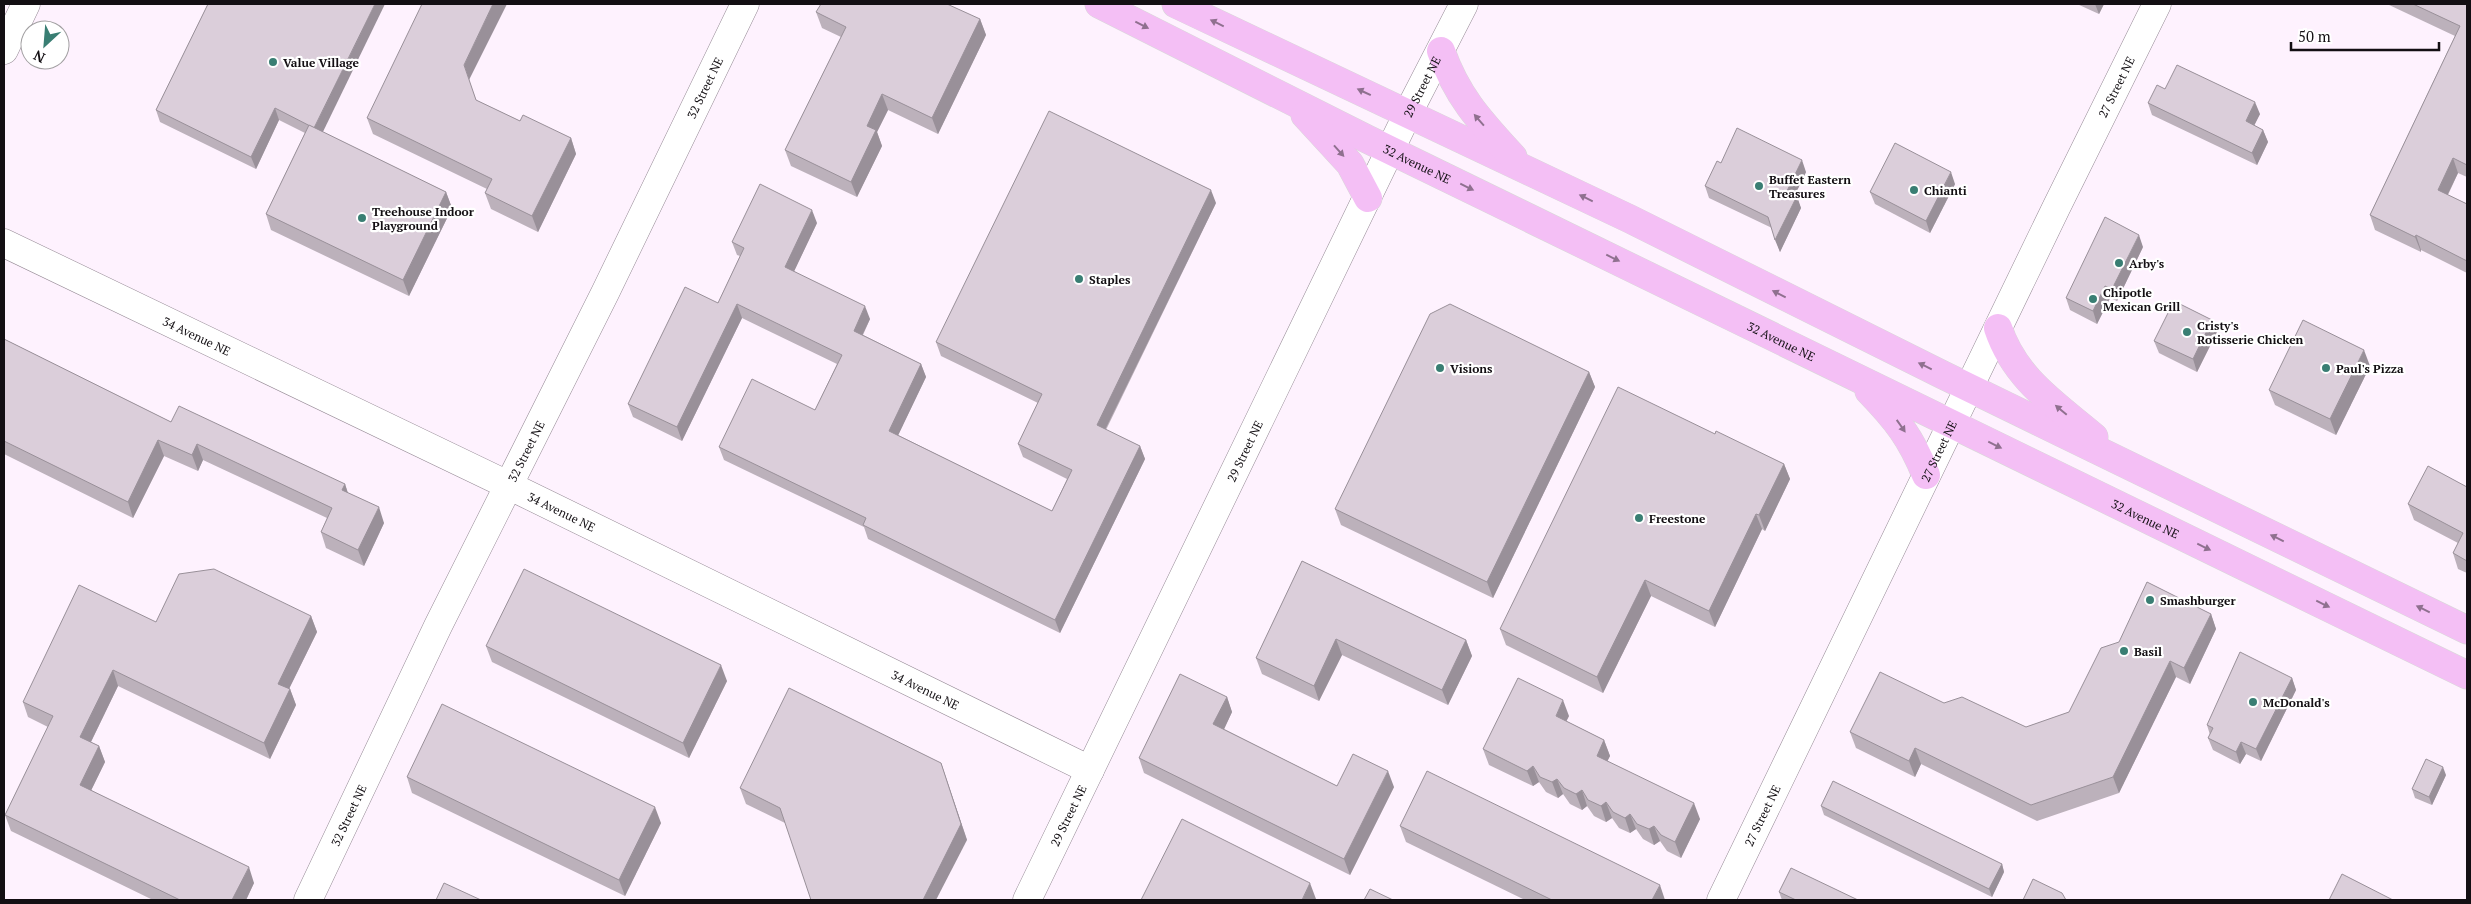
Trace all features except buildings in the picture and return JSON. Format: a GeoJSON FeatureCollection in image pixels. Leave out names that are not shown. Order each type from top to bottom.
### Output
{"type":"FeatureCollection","features":[{"type":"Feature","properties":{"kind":"main road","name":"32 Avenue NE"},"geometry":{"type":"LineString","coordinates":[[1099,4],[1391,151],[2467,675]]}},
{"type":"Feature","properties":{"kind":"main road"},"geometry":{"type":"LineString","coordinates":[[1176,4],[1525,169],[1968,388],[2467,630]]}},
{"type":"Feature","properties":{"kind":"main road"},"geometry":{"type":"LineString","coordinates":[[1442,52],[1450,76],[1459,94],[1478,119],[1525,169]]}},
{"type":"Feature","properties":{"kind":"main road"},"geometry":{"type":"LineString","coordinates":[[1294,103],[1346,159],[1368,198]]}},
{"type":"Feature","properties":{"kind":"main road"},"geometry":{"type":"LineString","coordinates":[[1998,328],[2004,346],[2018,369],[2046,397],[2126,464]]}},
{"type":"Feature","properties":{"kind":"main road"},"geometry":{"type":"LineString","coordinates":[[1856,377],[1897,420],[1909,438],[1926,475]]}},
{"type":"Feature","properties":{"kind":"street"},"geometry":{"type":"LineString","coordinates":[[4,50],[26,4]]}},
{"type":"Feature","properties":{"kind":"street","name":"32 Street NE"},"geometry":{"type":"LineString","coordinates":[[308,900],[438,626],[510,486],[745,4]]}},
{"type":"Feature","properties":{"kind":"street","name":"29 Street NE"},"geometry":{"type":"LineString","coordinates":[[1027,900],[1408,113],[1442,52],[1464,4]]}},
{"type":"Feature","properties":{"kind":"street","name":"27 Street NE"},"geometry":{"type":"LineString","coordinates":[[1721,900],[1968,388],[2157,4]]}},
{"type":"Feature","properties":{"kind":"street","name":"34 Avenue NE"},"geometry":{"type":"LineString","coordinates":[[4,242],[510,486],[1090,770]]}},
{"type":"Feature","properties":{"kind":"place","name":"Value Village"},"geometry":{"type":"Point","coordinates":[273,62]}},
{"type":"Feature","properties":{"kind":"place","name":"Buffet Eastern Treasures"},"geometry":{"type":"Point","coordinates":[1759,186]}},
{"type":"Feature","properties":{"kind":"place","name":"Chianti"},"geometry":{"type":"Point","coordinates":[1914,190]}},
{"type":"Feature","properties":{"kind":"place","name":"Treehouse Indoor Playground"},"geometry":{"type":"Point","coordinates":[362,218]}},
{"type":"Feature","properties":{"kind":"place","name":"Arby's"},"geometry":{"type":"Point","coordinates":[2119,263]}},
{"type":"Feature","properties":{"kind":"place","name":"Staples"},"geometry":{"type":"Point","coordinates":[1079,279]}},
{"type":"Feature","properties":{"kind":"place","name":"Chipotle Mexican Grill"},"geometry":{"type":"Point","coordinates":[2093,299]}},
{"type":"Feature","properties":{"kind":"place","name":"Cristy's Rotisserie Chicken"},"geometry":{"type":"Point","coordinates":[2187,332]}},
{"type":"Feature","properties":{"kind":"place","name":"Visions"},"geometry":{"type":"Point","coordinates":[1440,368]}},
{"type":"Feature","properties":{"kind":"place","name":"Paul's Pizza"},"geometry":{"type":"Point","coordinates":[2326,368]}},
{"type":"Feature","properties":{"kind":"place","name":"Freestone"},"geometry":{"type":"Point","coordinates":[1639,518]}},
{"type":"Feature","properties":{"kind":"place","name":"Smashburger"},"geometry":{"type":"Point","coordinates":[2150,600]}},
{"type":"Feature","properties":{"kind":"place","name":"Basil"},"geometry":{"type":"Point","coordinates":[2124,651]}},
{"type":"Feature","properties":{"kind":"place","name":"McDonald's"},"geometry":{"type":"Point","coordinates":[2253,702]}}]}
